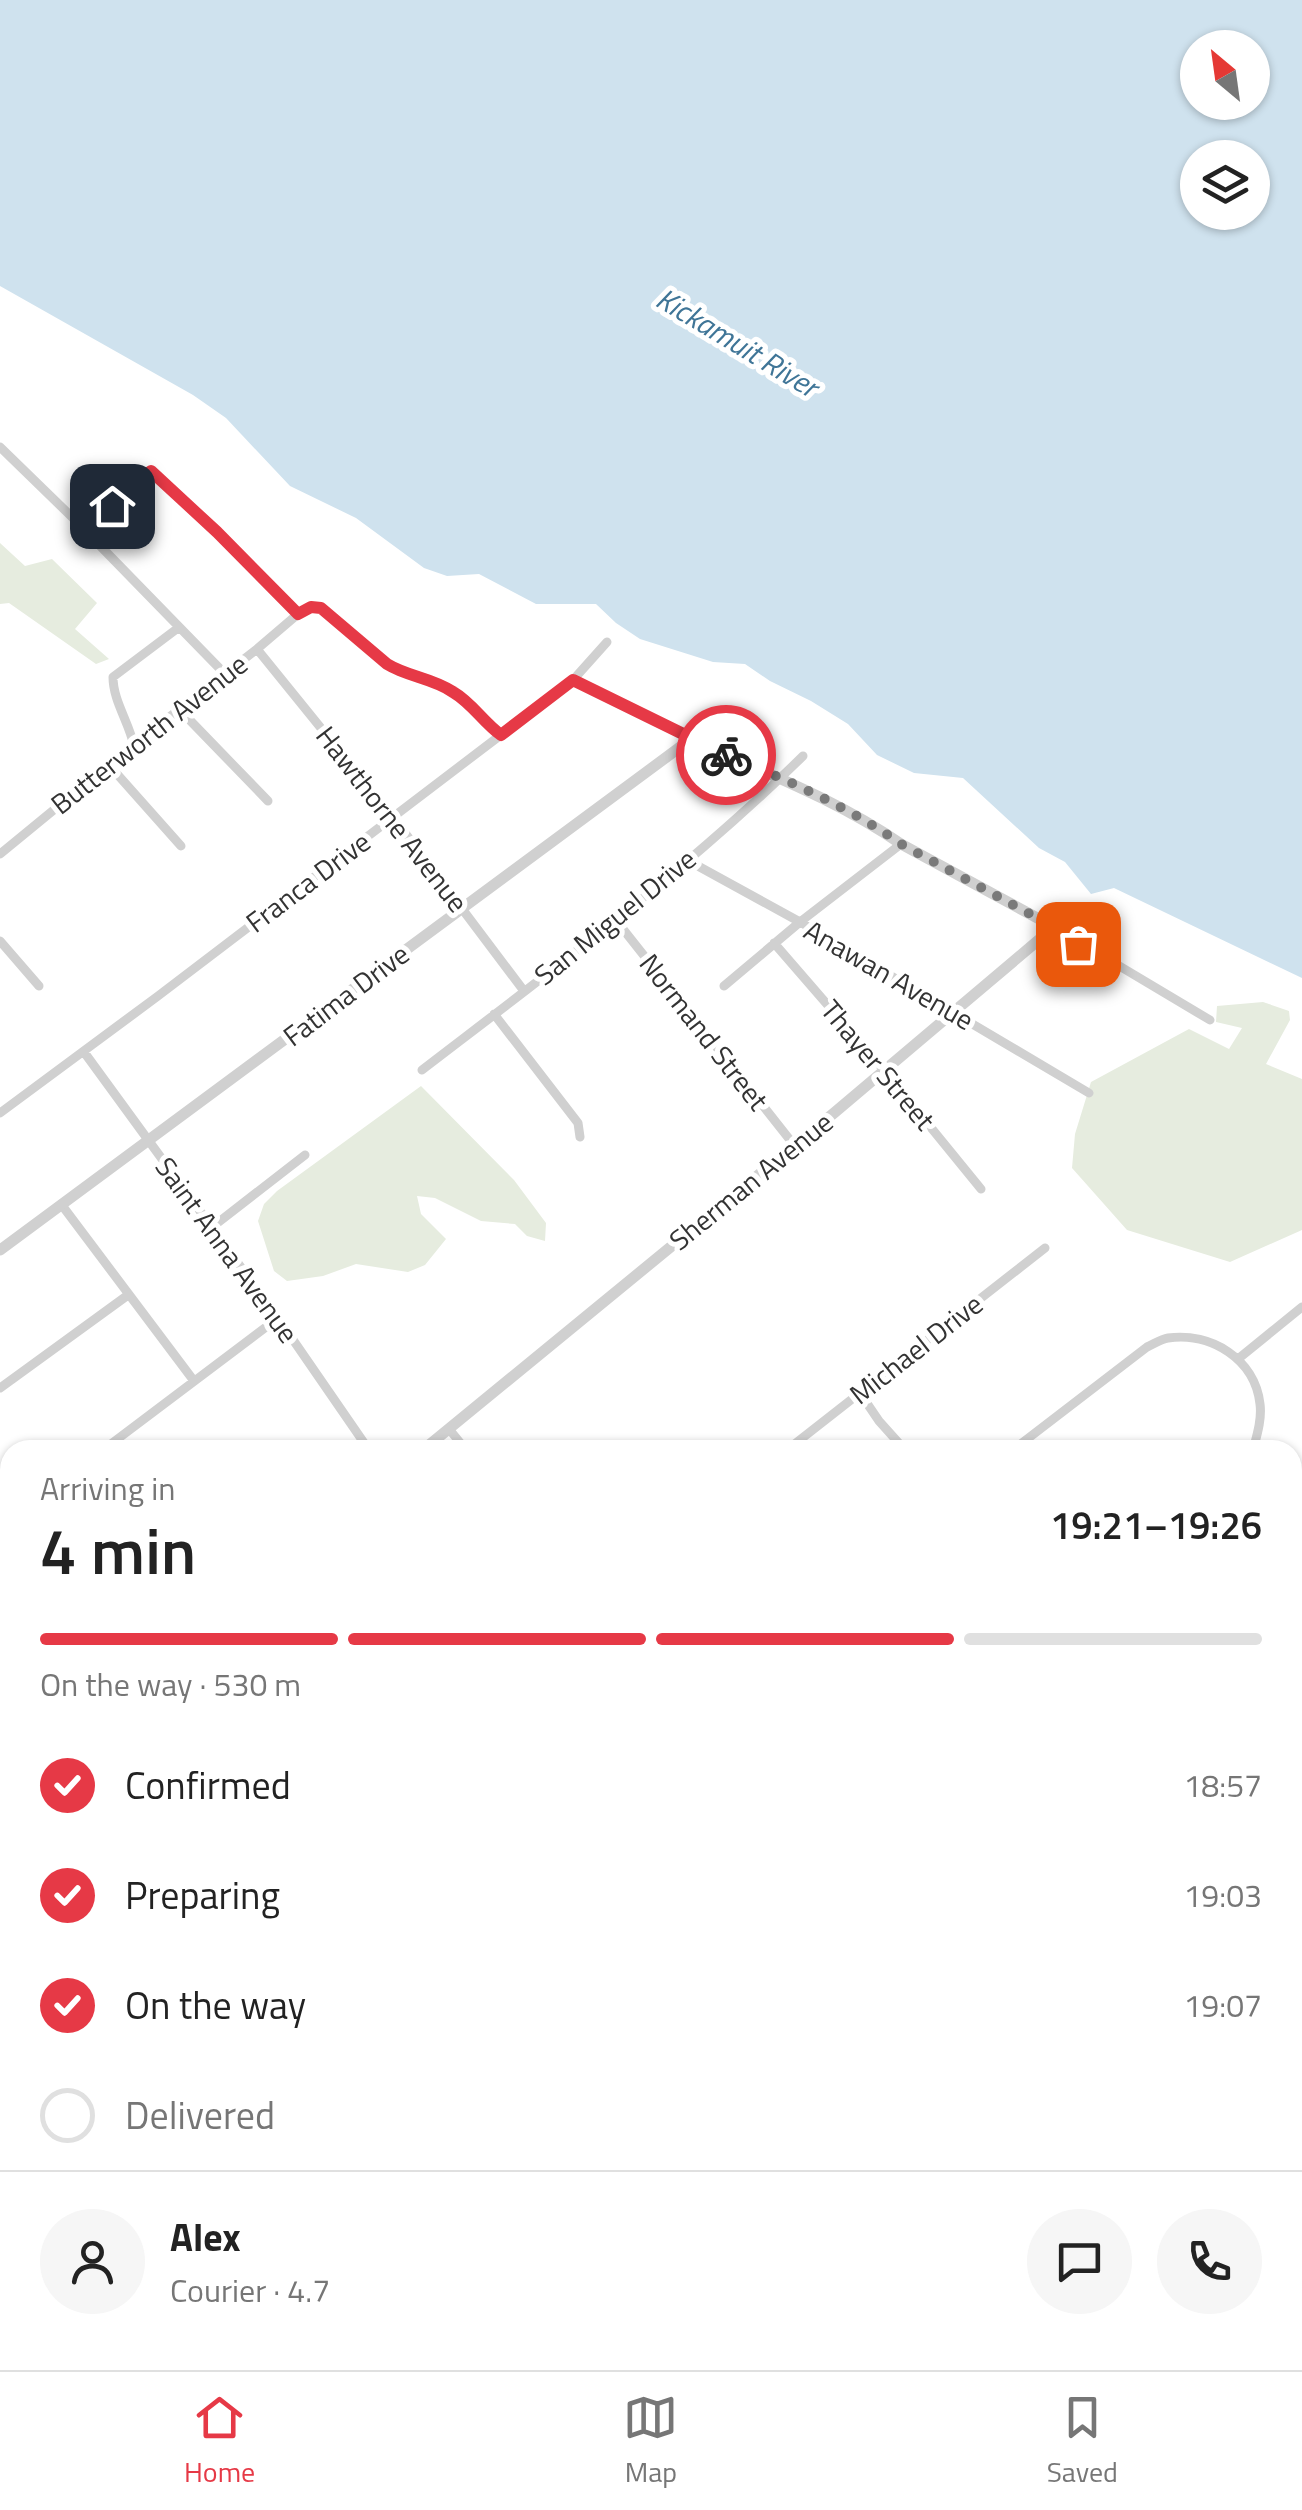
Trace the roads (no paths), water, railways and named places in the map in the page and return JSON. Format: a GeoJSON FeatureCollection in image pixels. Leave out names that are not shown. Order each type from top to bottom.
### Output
{"type":"FeatureCollection","features":[{"type":"Feature","properties":{"kind":"street"},"geometry":{"type":"LineString","coordinates":[[0,447],[224,674]]}},
{"type":"Feature","properties":{"kind":"street"},"geometry":{"type":"LineString","coordinates":[[85,530],[151,471],[298,614],[311,607],[321,608],[398,671],[456,693],[501,735]]}},
{"type":"Feature","properties":{"kind":"street","name":"Butterworth Avenue"},"geometry":{"type":"LineString","coordinates":[[0,854],[298,614]]}},
{"type":"Feature","properties":{"kind":"street"},"geometry":{"type":"LineString","coordinates":[[134,746],[113,677],[178,628]]}},
{"type":"Feature","properties":{"kind":"street","name":"Franca Drive"},"geometry":{"type":"LineString","coordinates":[[0,1112],[573,680],[608,642]]}},
{"type":"Feature","properties":{"kind":"street","name":"Hawthorne Avenue"},"geometry":{"type":"LineString","coordinates":[[257,650],[393,817],[524,991]]}},
{"type":"Feature","properties":{"kind":"street"},"geometry":{"type":"LineString","coordinates":[[573,680],[690,739],[803,787],[1054,927],[1210,1020]]}},
{"type":"Feature","properties":{"kind":"street"},"geometry":{"type":"LineString","coordinates":[[180,710],[268,801]]}},
{"type":"Feature","properties":{"kind":"street","name":"Fatima Drive"},"geometry":{"type":"LineString","coordinates":[[0,1250],[690,739]]}},
{"type":"Feature","properties":{"kind":"street","name":"San Miguel Drive"},"geometry":{"type":"LineString","coordinates":[[422,1070],[687,860],[803,756]]}},
{"type":"Feature","properties":{"kind":"street"},"geometry":{"type":"LineString","coordinates":[[109,765],[182,846]]}},
{"type":"Feature","properties":{"kind":"street"},"geometry":{"type":"LineString","coordinates":[[724,986],[901,844]]}},
{"type":"Feature","properties":{"kind":"street","name":"Anawan Avenue"},"geometry":{"type":"LineString","coordinates":[[687,860],[1090,1092]]}},
{"type":"Feature","properties":{"kind":"street","name":"Sherman Avenue"},"geometry":{"type":"LineString","coordinates":[[435,1440],[954,1013],[1074,907]]}},
{"type":"Feature","properties":{"kind":"street","name":"Normand Street"},"geometry":{"type":"LineString","coordinates":[[614,920],[794,1145]]}},
{"type":"Feature","properties":{"kind":"street"},"geometry":{"type":"LineString","coordinates":[[0,941],[39,986]]}},
{"type":"Feature","properties":{"kind":"street","name":"Thayer Street"},"geometry":{"type":"LineString","coordinates":[[774,943],[981,1188]]}},
{"type":"Feature","properties":{"kind":"street"},"geometry":{"type":"LineString","coordinates":[[494,1014],[578,1123],[580,1137]]}},
{"type":"Feature","properties":{"kind":"street","name":"Saint Anna Avenue"},"geometry":{"type":"LineString","coordinates":[[84,1052],[362,1440]]}},
{"type":"Feature","properties":{"kind":"street"},"geometry":{"type":"LineString","coordinates":[[211,1228],[304,1155]]}},
{"type":"Feature","properties":{"kind":"street"},"geometry":{"type":"LineString","coordinates":[[61,1204],[194,1380]]}},
{"type":"Feature","properties":{"kind":"street","name":"Michael Drive"},"geometry":{"type":"LineString","coordinates":[[801,1440],[1044,1248]]}},
{"type":"Feature","properties":{"kind":"street"},"geometry":{"type":"LineString","coordinates":[[0,1388],[128,1295]]}},
{"type":"Feature","properties":{"kind":"street"},"geometry":{"type":"LineString","coordinates":[[1238,1359],[1302,1307]]}},
{"type":"Feature","properties":{"kind":"street"},"geometry":{"type":"LineString","coordinates":[[116,1440],[278,1318]]}},
{"type":"Feature","properties":{"kind":"street"},"geometry":{"type":"LineString","coordinates":[[1025,1440],[1146,1346],[1165,1338],[1212,1342],[1247,1369],[1260,1400],[1255,1440]]}},
{"type":"Feature","properties":{"kind":"street"},"geometry":{"type":"LineString","coordinates":[[860,1393],[896,1440]]}},
{"type":"Feature","properties":{"kind":"street"},"geometry":{"type":"LineString","coordinates":[[448,1429],[457,1440]]}},
{"type":"Feature","properties":{"kind":"water","name":"Kickamuit River"},"geometry":{"type":"Polygon","coordinates":[[[0,0],[1302,0],[1302,978],[1114,888],[1091,894],[1065,862],[1039,848],[963,778],[914,773],[877,755],[848,724],[745,664],[713,662],[640,639],[596,604],[536,604],[479,574],[447,576],[424,568],[356,518],[290,486],[226,418],[193,395],[0,286],[0,0]]]}}]}
